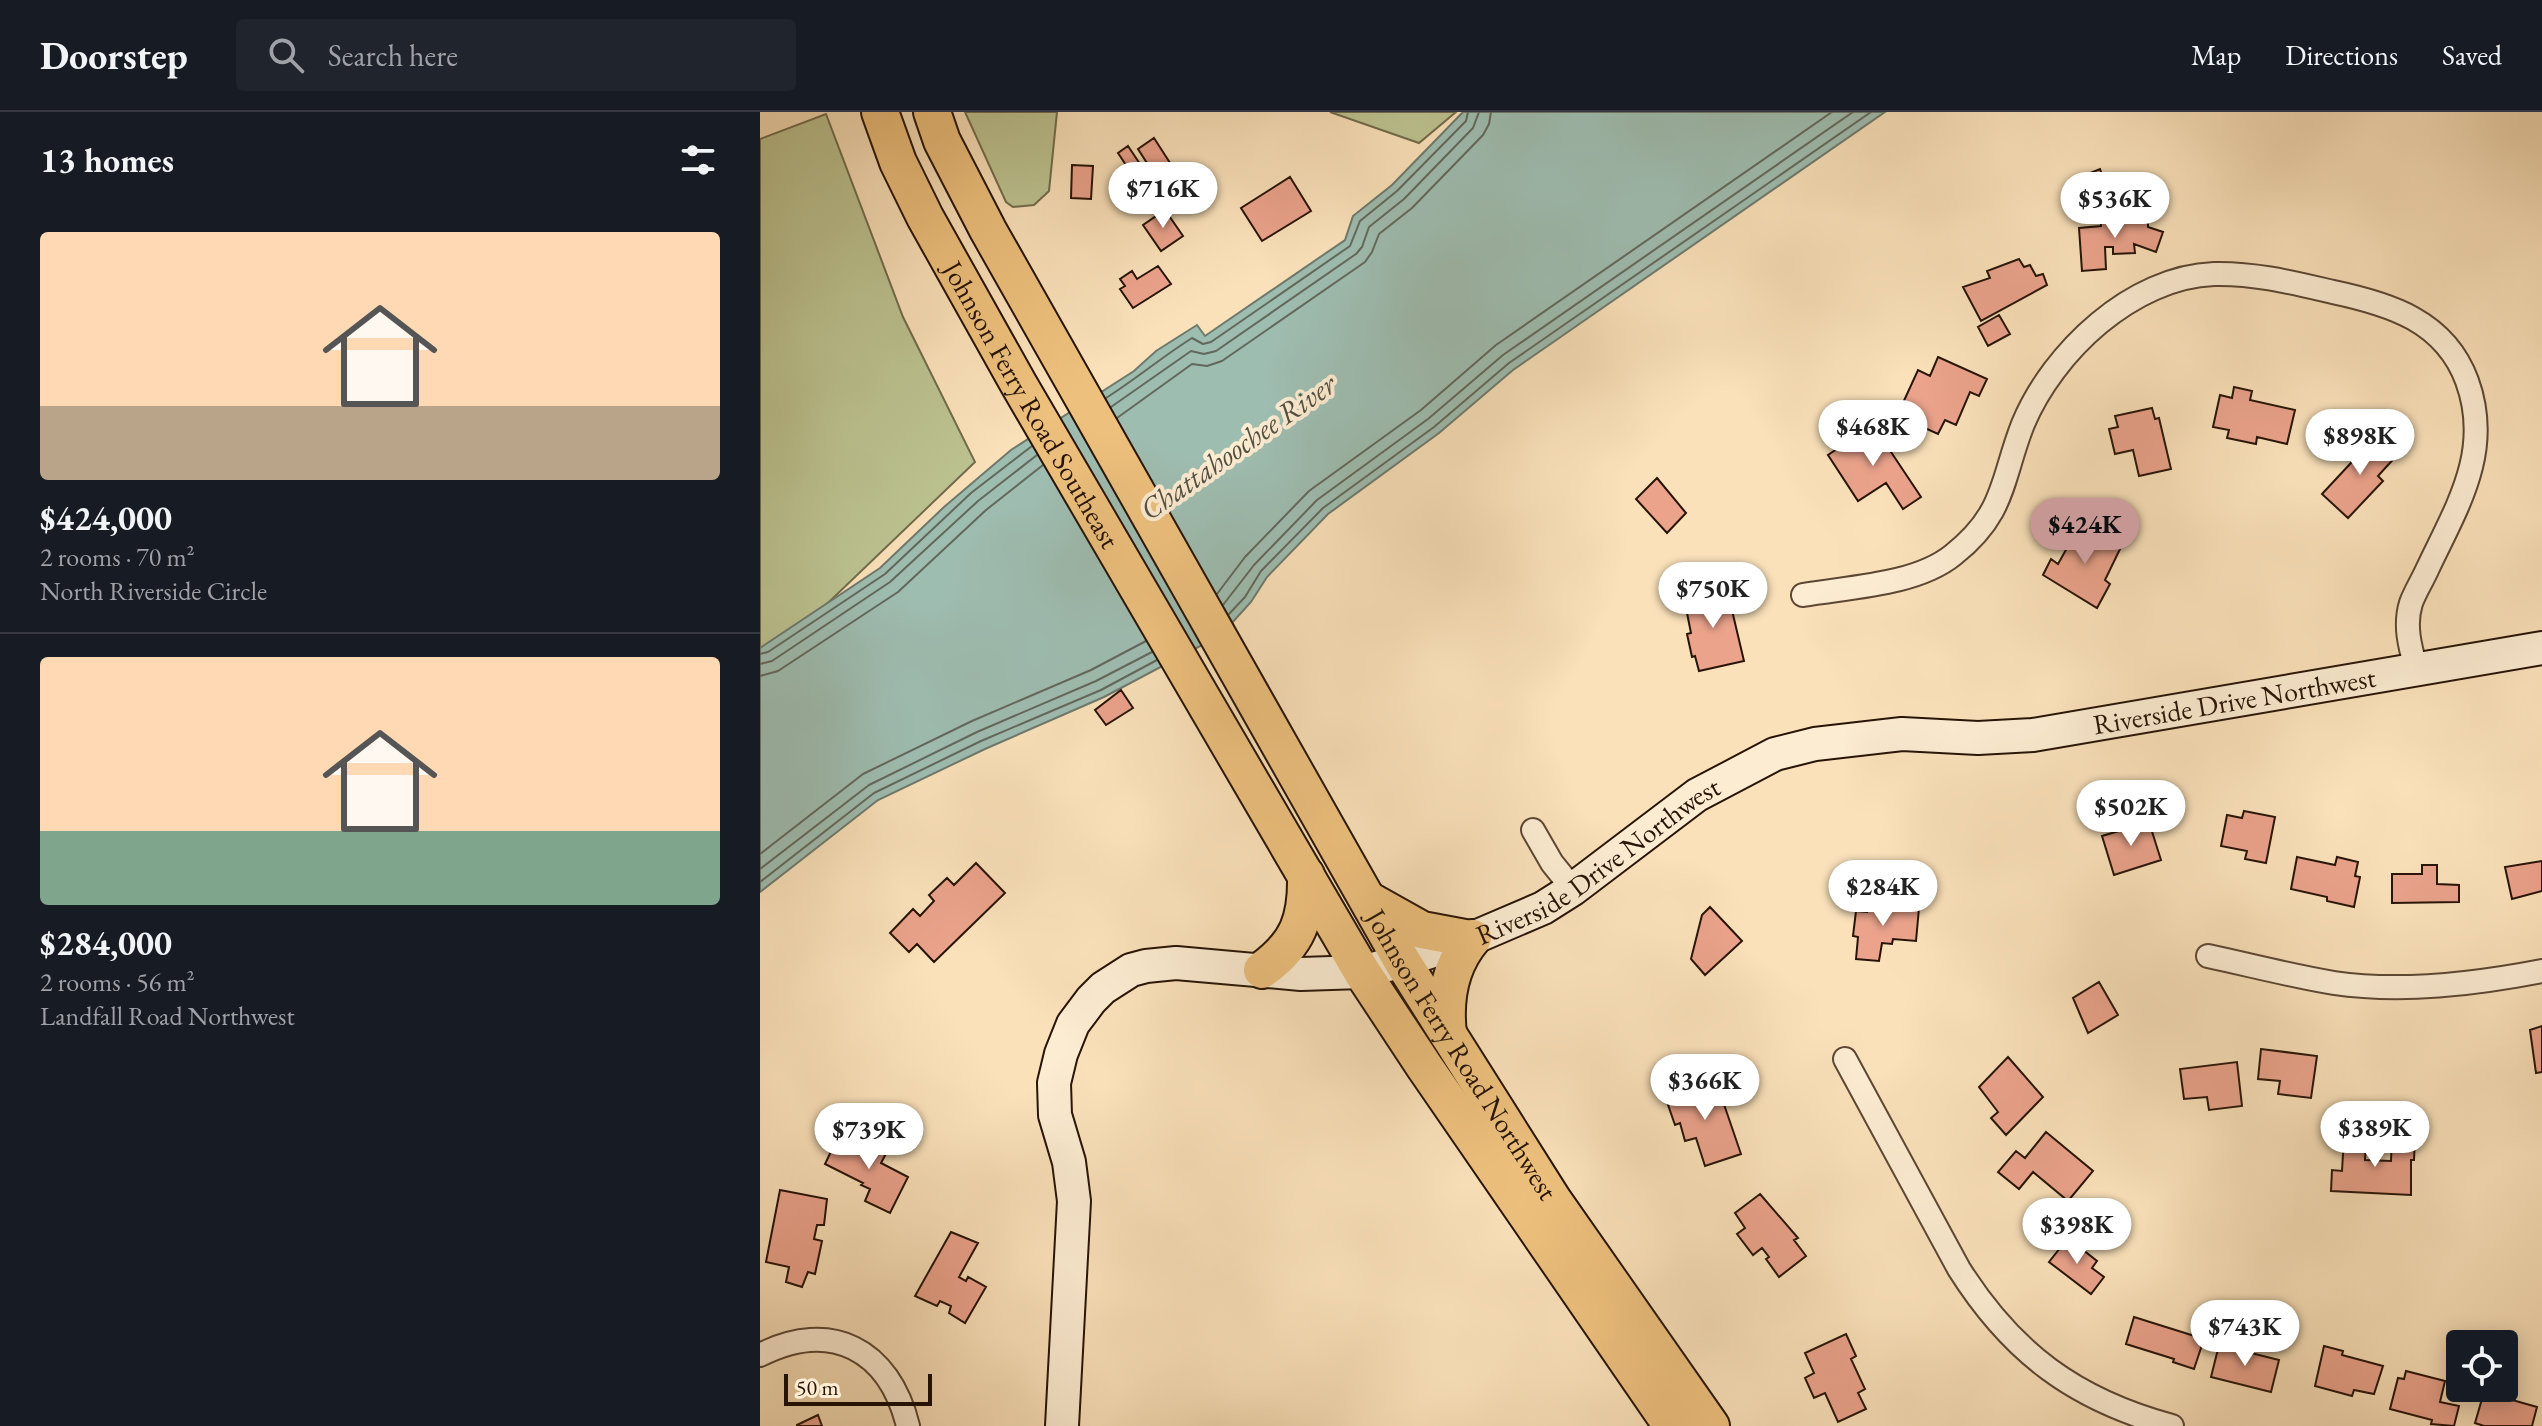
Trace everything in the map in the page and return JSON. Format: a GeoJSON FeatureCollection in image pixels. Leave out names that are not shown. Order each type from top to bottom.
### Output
{"type":"FeatureCollection","features":[{"type":"Feature","properties":{"kind":"main road","name":"Johnson Ferry Road Southeast"},"geometry":{"type":"LineString","coordinates":[[932,112],[942,141],[969,195],[1238,668]]}},
{"type":"Feature","properties":{"kind":"main road","name":"Johnson Ferry Road Southeast"},"geometry":{"type":"LineString","coordinates":[[878,116],[925,217],[1018,383],[1199,690]]}},
{"type":"Feature","properties":{"kind":"main road","name":"Johnson Ferry Road Northwest"},"geometry":{"type":"LineString","coordinates":[[1238,668],[1402,961],[1448,1036],[1553,1200],[1711,1426]]}},
{"type":"Feature","properties":{"kind":"main road","name":"Johnson Ferry Road Northwest"},"geometry":{"type":"LineString","coordinates":[[1199,690],[1362,972],[1672,1426]]}},
{"type":"Feature","properties":{"kind":"main road"},"geometry":{"type":"LineString","coordinates":[[1262,970],[1277,959],[1296,936],[1305,904],[1306,875]]}},
{"type":"Feature","properties":{"kind":"main road"},"geometry":{"type":"LineString","coordinates":[[1367,898],[1422,930],[1472,938],[1460,955],[1450,979],[1448,1036]]}},
{"type":"Feature","properties":{"kind":"street"},"geometry":{"type":"LineString","coordinates":[[1803,595],[1905,578],[1951,557],[1977,534],[1993,513],[2031,406],[2054,370],[2082,338],[2122,306],[2166,285],[2210,274],[2252,275],[2373,300],[2400,310],[2424,324],[2441,340],[2467,380],[2476,416],[2476,454],[2466,486],[2411,604],[2408,638],[2416,668]]}},
{"type":"Feature","properties":{"kind":"street","name":"Riverside Drive Northwest"},"geometry":{"type":"LineString","coordinates":[[1062,1426],[1074,1201],[1069,1162],[1053,1100],[1056,1069],[1073,1024],[1091,1000],[1131,970],[1176,963],[1301,974],[1362,972],[1472,938],[1543,908],[1573,889],[1697,795],[1775,754],[1815,744],[1902,734],[1978,738],[2033,735],[2542,648]]}},
{"type":"Feature","properties":{"kind":"street"},"geometry":{"type":"LineString","coordinates":[[1533,830],[1552,863],[1573,889]]}},
{"type":"Feature","properties":{"kind":"street"},"geometry":{"type":"LineString","coordinates":[[2208,956],[2336,983],[2377,985],[2431,986],[2542,971]]}},
{"type":"Feature","properties":{"kind":"street"},"geometry":{"type":"LineString","coordinates":[[1845,1059],[1959,1269],[1979,1301],[2003,1330],[2030,1357],[2088,1396],[2148,1420],[2172,1426]]}},
{"type":"Feature","properties":{"kind":"street"},"geometry":{"type":"LineString","coordinates":[[760,1355],[796,1340],[817,1338],[843,1343],[865,1355],[881,1371],[902,1401],[908,1426]]}},
{"type":"Feature","properties":{"kind":"green space"},"geometry":{"type":"Polygon","coordinates":[[[965,112],[1057,112],[1049,191],[1034,205],[1013,207],[1006,202],[965,112]]]}},
{"type":"Feature","properties":{"kind":"green space"},"geometry":{"type":"Polygon","coordinates":[[[1330,112],[1456,112],[1419,143],[1330,112]]]}},
{"type":"Feature","properties":{"kind":"green space"},"geometry":{"type":"Polygon","coordinates":[[[826,114],[903,317],[975,462],[760,668],[760,139],[826,114]]]}},
{"type":"Feature","properties":{"kind":"water","name":"Chattahoochee River"},"geometry":{"type":"Polygon","coordinates":[[[1463,112],[1885,112],[1513,370],[1439,433],[1328,514],[1267,577],[1251,602],[1231,624],[1208,642],[1104,697],[878,800],[760,892],[760,648],[880,568],[944,507],[1011,450],[1134,371],[1156,351],[1197,325],[1205,336],[1345,240],[1353,216],[1392,185],[1463,112]]]}},
{"type":"Feature","properties":{"kind":"building"},"geometry":{"type":"Polygon","coordinates":[[[1154,138],[1172,166],[1156,177],[1138,149],[1154,138]]]}},
{"type":"Feature","properties":{"kind":"building"},"geometry":{"type":"Polygon","coordinates":[[[1128,146],[1150,179],[1140,186],[1118,153],[1128,146]]]}},
{"type":"Feature","properties":{"kind":"building"},"geometry":{"type":"Polygon","coordinates":[[[1072,165],[1093,166],[1091,199],[1071,198],[1072,165]]]}},
{"type":"Feature","properties":{"kind":"building"},"geometry":{"type":"Polygon","coordinates":[[[2100,169],[2103,178],[2094,182],[2090,173],[2100,169]]]}},
{"type":"Feature","properties":{"kind":"building"},"geometry":{"type":"Polygon","coordinates":[[[1290,177],[1311,211],[1262,241],[1241,208],[1290,177]]]}},
{"type":"Feature","properties":{"kind":"building"},"geometry":{"type":"Polygon","coordinates":[[[1165,210],[1183,236],[1161,251],[1143,225],[1165,210]]]}},
{"type":"Feature","properties":{"kind":"building"},"geometry":{"type":"Polygon","coordinates":[[[2115,213],[2116,219],[2135,218],[2163,232],[2156,252],[2134,244],[2135,253],[2113,254],[2113,247],[2105,247],[2106,269],[2082,271],[2079,228],[2101,226],[2100,214],[2115,213]]]}},
{"type":"Feature","properties":{"kind":"building"},"geometry":{"type":"Polygon","coordinates":[[[2019,259],[2024,267],[2030,265],[2036,276],[2043,274],[2047,285],[1981,321],[1963,287],[1990,278],[1987,271],[2019,259]]]}},
{"type":"Feature","properties":{"kind":"building"},"geometry":{"type":"Polygon","coordinates":[[[1158,266],[1171,284],[1133,308],[1120,289],[1125,286],[1120,279],[1132,271],[1137,279],[1158,266]]]}},
{"type":"Feature","properties":{"kind":"building"},"geometry":{"type":"Polygon","coordinates":[[[1999,315],[2010,334],[1988,346],[1978,327],[1999,315]]]}},
{"type":"Feature","properties":{"kind":"building"},"geometry":{"type":"Polygon","coordinates":[[[1938,357],[1987,379],[1979,396],[1970,392],[1956,425],[1945,420],[1938,434],[1918,425],[1923,414],[1902,405],[1918,370],[1930,376],[1938,357]]]}},
{"type":"Feature","properties":{"kind":"building"},"geometry":{"type":"Polygon","coordinates":[[[2234,387],[2252,391],[2250,400],[2295,410],[2287,444],[2257,437],[2256,444],[2227,438],[2229,430],[2213,427],[2220,395],[2232,398],[2234,387]]]}},
{"type":"Feature","properties":{"kind":"building"},"geometry":{"type":"Polygon","coordinates":[[[2152,408],[2155,419],[2159,418],[2171,469],[2139,476],[2133,450],[2115,454],[2109,429],[2118,427],[2115,416],[2152,408]]]}},
{"type":"Feature","properties":{"kind":"building"},"geometry":{"type":"Polygon","coordinates":[[[1873,425],[1921,497],[1903,509],[1886,483],[1858,501],[1828,455],[1873,425]]]}},
{"type":"Feature","properties":{"kind":"building"},"geometry":{"type":"Polygon","coordinates":[[[2377,435],[2398,454],[2378,476],[2383,481],[2348,518],[2322,494],[2377,435]]]}},
{"type":"Feature","properties":{"kind":"building"},"geometry":{"type":"Polygon","coordinates":[[[1657,478],[1686,513],[1667,533],[1636,499],[1657,478]]]}},
{"type":"Feature","properties":{"kind":"building"},"geometry":{"type":"Polygon","coordinates":[[[2081,523],[2120,549],[2105,580],[2110,584],[2097,608],[2043,575],[2051,559],[2058,564],[2081,523]]]}},
{"type":"Feature","properties":{"kind":"building"},"geometry":{"type":"Polygon","coordinates":[[[1726,585],[1744,661],[1699,671],[1687,634],[1691,633],[1687,613],[1694,612],[1690,594],[1726,585]]]}},
{"type":"Feature","properties":{"kind":"building"},"geometry":{"type":"Polygon","coordinates":[[[1121,690],[1133,708],[1106,725],[1095,710],[1121,690]]]}},
{"type":"Feature","properties":{"kind":"building"},"geometry":{"type":"Polygon","coordinates":[[[2244,811],[2275,817],[2266,863],[2245,859],[2247,851],[2221,846],[2227,815],[2242,818],[2244,811]]]}},
{"type":"Feature","properties":{"kind":"building"},"geometry":{"type":"Polygon","coordinates":[[[2149,822],[2161,860],[2114,875],[2102,836],[2149,822]]]}},
{"type":"Feature","properties":{"kind":"building"},"geometry":{"type":"Polygon","coordinates":[[[2297,857],[2335,865],[2337,857],[2358,862],[2355,876],[2360,877],[2354,907],[2291,889],[2297,857]]]}},
{"type":"Feature","properties":{"kind":"building"},"geometry":{"type":"Polygon","coordinates":[[[2542,861],[2542,891],[2512,899],[2505,867],[2542,861]]]}},
{"type":"Feature","properties":{"kind":"building"},"geometry":{"type":"Polygon","coordinates":[[[976,863],[1005,893],[934,962],[917,944],[909,952],[890,933],[913,909],[920,916],[934,901],[929,895],[947,878],[954,885],[976,863]]]}},
{"type":"Feature","properties":{"kind":"building"},"geometry":{"type":"Polygon","coordinates":[[[2422,865],[2437,865],[2437,884],[2459,885],[2459,902],[2392,903],[2392,874],[2422,874],[2422,865]]]}},
{"type":"Feature","properties":{"kind":"building"},"geometry":{"type":"Polygon","coordinates":[[[1868,902],[1919,908],[1916,941],[1893,939],[1892,944],[1882,943],[1879,961],[1856,959],[1858,937],[1853,936],[1856,911],[1867,912],[1868,902]]]}},
{"type":"Feature","properties":{"kind":"building"},"geometry":{"type":"Polygon","coordinates":[[[1710,907],[1742,941],[1705,975],[1691,959],[1702,915],[1710,907]]]}},
{"type":"Feature","properties":{"kind":"building"},"geometry":{"type":"Polygon","coordinates":[[[2099,982],[2118,1015],[2088,1033],[2073,998],[2099,982]]]}},
{"type":"Feature","properties":{"kind":"building"},"geometry":{"type":"Polygon","coordinates":[[[2542,1026],[2542,1072],[2536,1073],[2530,1030],[2542,1026]]]}},
{"type":"Feature","properties":{"kind":"building"},"geometry":{"type":"Polygon","coordinates":[[[2261,1049],[2317,1056],[2311,1098],[2278,1094],[2280,1081],[2258,1079],[2261,1049]]]}},
{"type":"Feature","properties":{"kind":"building"},"geometry":{"type":"Polygon","coordinates":[[[2008,1057],[2043,1097],[2006,1135],[1991,1118],[1998,1112],[1979,1087],[2008,1057]]]}},
{"type":"Feature","properties":{"kind":"building"},"geometry":{"type":"Polygon","coordinates":[[[2237,1062],[2242,1106],[2209,1110],[2207,1097],[2184,1099],[2180,1069],[2237,1062]]]}},
{"type":"Feature","properties":{"kind":"building"},"geometry":{"type":"Polygon","coordinates":[[[1716,1081],[1741,1154],[1705,1166],[1696,1138],[1685,1141],[1680,1123],[1675,1125],[1666,1099],[1716,1081]]]}},
{"type":"Feature","properties":{"kind":"building"},"geometry":{"type":"Polygon","coordinates":[[[2046,1132],[2093,1171],[2068,1201],[2033,1172],[2019,1189],[1998,1172],[2016,1151],[2025,1158],[2046,1132]]]}},
{"type":"Feature","properties":{"kind":"building"},"geometry":{"type":"Polygon","coordinates":[[[863,1136],[889,1148],[881,1163],[908,1177],[890,1213],[865,1201],[870,1189],[861,1185],[863,1183],[825,1164],[837,1139],[857,1149],[863,1136]]]}},
{"type":"Feature","properties":{"kind":"building"},"geometry":{"type":"Polygon","coordinates":[[[2392,1136],[2415,1137],[2414,1160],[2411,1160],[2411,1195],[2331,1191],[2332,1170],[2342,1171],[2344,1137],[2366,1138],[2365,1160],[2391,1161],[2392,1136]]]}},
{"type":"Feature","properties":{"kind":"building"},"geometry":{"type":"Polygon","coordinates":[[[780,1190],[827,1199],[824,1225],[817,1225],[814,1239],[822,1241],[815,1274],[808,1272],[802,1287],[786,1282],[789,1267],[766,1262],[780,1190]]]}},
{"type":"Feature","properties":{"kind":"building"},"geometry":{"type":"Polygon","coordinates":[[[1760,1194],[1798,1238],[1794,1240],[1806,1256],[1779,1277],[1762,1248],[1753,1255],[1737,1234],[1745,1228],[1735,1213],[1760,1194]]]}},
{"type":"Feature","properties":{"kind":"building"},"geometry":{"type":"Polygon","coordinates":[[[951,1232],[978,1243],[959,1277],[966,1281],[968,1277],[986,1287],[965,1323],[949,1313],[951,1306],[940,1301],[937,1306],[915,1296],[951,1232]]]}},
{"type":"Feature","properties":{"kind":"building"},"geometry":{"type":"Polygon","coordinates":[[[2068,1238],[2097,1261],[2092,1268],[2104,1277],[2091,1294],[2049,1262],[2068,1238]]]}},
{"type":"Feature","properties":{"kind":"building"},"geometry":{"type":"Polygon","coordinates":[[[2134,1317],[2204,1339],[2194,1369],[2173,1362],[2174,1359],[2126,1344],[2134,1317]]]}},
{"type":"Feature","properties":{"kind":"building"},"geometry":{"type":"Polygon","coordinates":[[[1846,1334],[1856,1356],[1851,1359],[1865,1389],[1858,1393],[1866,1409],[1838,1422],[1825,1393],[1814,1398],[1805,1378],[1814,1373],[1805,1353],[1846,1334]]]}},
{"type":"Feature","properties":{"kind":"building"},"geometry":{"type":"Polygon","coordinates":[[[2219,1345],[2279,1360],[2271,1392],[2211,1377],[2219,1345]]]}},
{"type":"Feature","properties":{"kind":"building"},"geometry":{"type":"Polygon","coordinates":[[[2324,1346],[2343,1351],[2342,1355],[2383,1366],[2374,1394],[2354,1390],[2352,1396],[2315,1386],[2324,1346]]]}},
{"type":"Feature","properties":{"kind":"building"},"geometry":{"type":"Polygon","coordinates":[[[2406,1371],[2445,1381],[2440,1402],[2459,1406],[2454,1426],[2431,1424],[2432,1420],[2390,1409],[2398,1378],[2404,1379],[2406,1371]]]}},
{"type":"Feature","properties":{"kind":"building"},"geometry":{"type":"Polygon","coordinates":[[[2481,1402],[2518,1402],[2537,1407],[2532,1426],[2484,1426],[2475,1423],[2481,1402]]]}},
{"type":"Feature","properties":{"kind":"building"},"geometry":{"type":"Polygon","coordinates":[[[818,1415],[822,1426],[797,1426],[797,1425],[818,1415]]]}}]}
